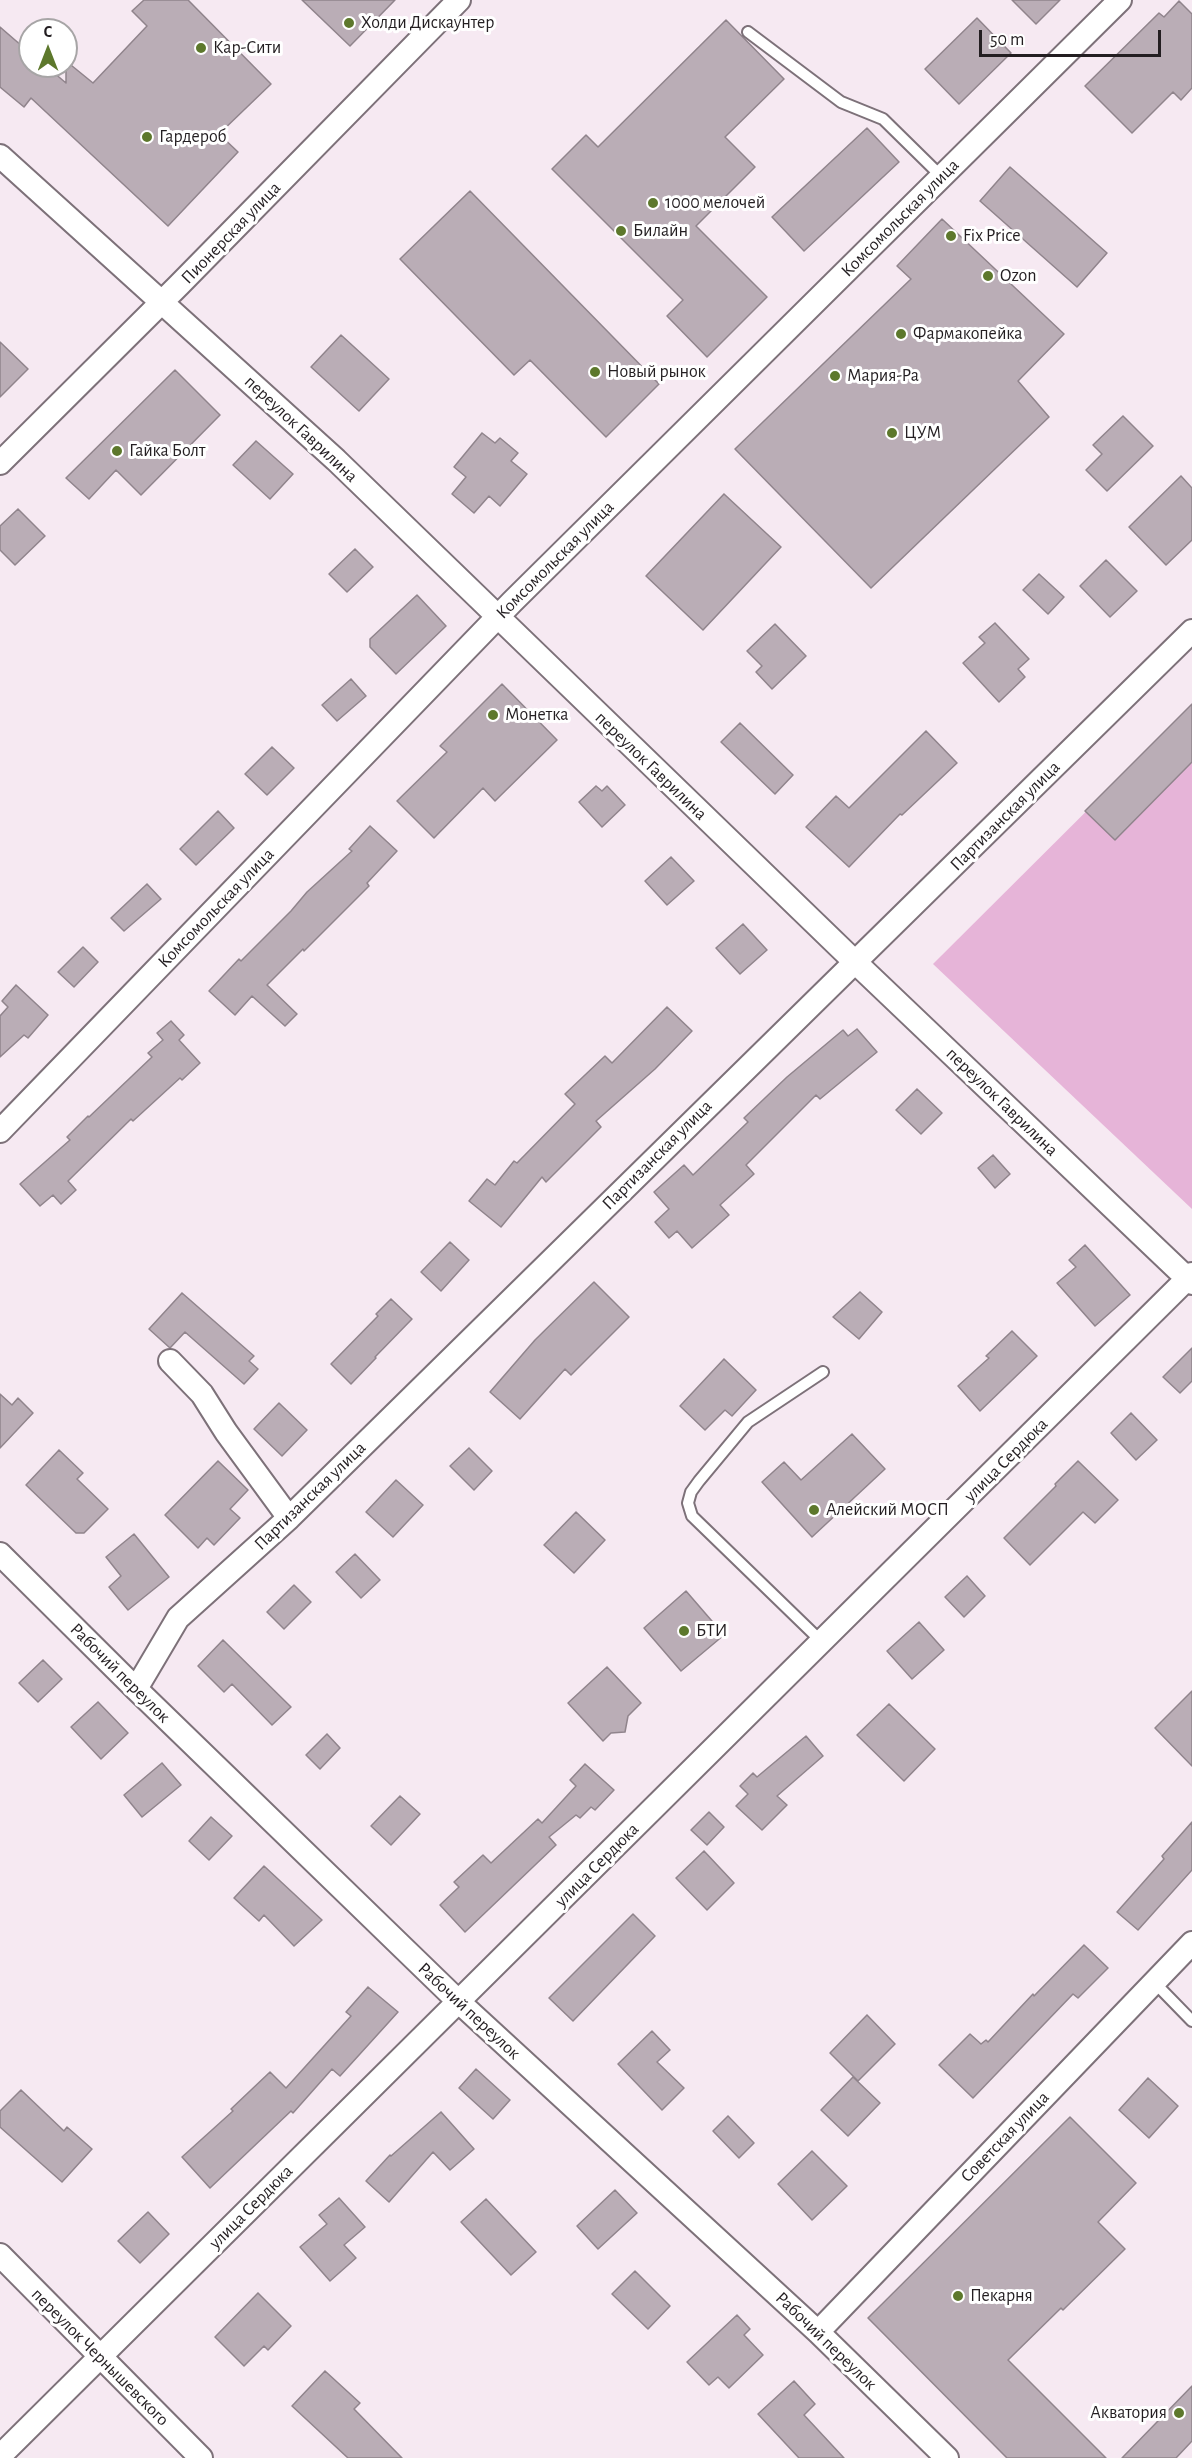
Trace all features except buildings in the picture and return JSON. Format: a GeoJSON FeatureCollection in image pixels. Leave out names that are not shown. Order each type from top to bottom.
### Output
{"type":"FeatureCollection","features":[{"type":"Feature","properties":{"kind":"street","name":"Пионерская улица"},"geometry":{"type":"LineString","coordinates":[[0,463],[459,0]]}},
{"type":"Feature","properties":{"kind":"street","name":"Комсомольская улица"},"geometry":{"type":"LineString","coordinates":[[0,1131],[497,618],[1120,0]]}},
{"type":"Feature","properties":{"kind":"street","name":"переулок Гаврилина"},"geometry":{"type":"LineString","coordinates":[[0,156],[336,460],[854,961],[1190,1278]]}},
{"type":"Feature","properties":{"kind":"street","name":"Партизанская улица"},"geometry":{"type":"LineString","coordinates":[[136,1689],[178,1618],[289,1518],[1192,631]]}},
{"type":"Feature","properties":{"kind":"street","name":"улица Сердюка"},"geometry":{"type":"LineString","coordinates":[[0,2456],[1190,1278]]}},
{"type":"Feature","properties":{"kind":"street"},"geometry":{"type":"LineString","coordinates":[[170,1361],[202,1394],[226,1432],[289,1518]]}},
{"type":"Feature","properties":{"kind":"street","name":"Рабочий переулок"},"geometry":{"type":"LineString","coordinates":[[0,1554],[459,2002],[818,2332],[947,2458]]}},
{"type":"Feature","properties":{"kind":"street","name":"Советская улица"},"geometry":{"type":"LineString","coordinates":[[818,2332],[1192,1943]]}},
{"type":"Feature","properties":{"kind":"street","name":"переулок Чернышевского"},"geometry":{"type":"LineString","coordinates":[[0,2255],[201,2458]]}},
{"type":"Feature","properties":{"kind":"lane"},"geometry":{"type":"LineString","coordinates":[[748,32],[842,102],[883,119],[942,177]]}},
{"type":"Feature","properties":{"kind":"lane"},"geometry":{"type":"LineString","coordinates":[[822,1643],[692,1516],[688,1503],[691,1492],[699,1481],[748,1422],[823,1372]]}},
{"type":"Feature","properties":{"kind":"lane"},"geometry":{"type":"LineString","coordinates":[[1154,1982],[1192,2021]]}},
{"type":"Feature","properties":{"kind":"shaded area"},"geometry":{"type":"Polygon","coordinates":[[[1192,706],[1192,1209],[933,964],[1192,706]]]}},
{"type":"Feature","properties":{"kind":"place","name":"Холди Дискаунтер"},"geometry":{"type":"Point","coordinates":[349,23]}},
{"type":"Feature","properties":{"kind":"place","name":"Кар-Сити"},"geometry":{"type":"Point","coordinates":[201,48]}},
{"type":"Feature","properties":{"kind":"place","name":"Гардероб"},"geometry":{"type":"Point","coordinates":[147,137]}},
{"type":"Feature","properties":{"kind":"place","name":"1000 мелочей"},"geometry":{"type":"Point","coordinates":[653,203]}},
{"type":"Feature","properties":{"kind":"place","name":"Билайн"},"geometry":{"type":"Point","coordinates":[621,231]}},
{"type":"Feature","properties":{"kind":"place","name":"Fix Price"},"geometry":{"type":"Point","coordinates":[951,236]}},
{"type":"Feature","properties":{"kind":"place","name":"Ozon"},"geometry":{"type":"Point","coordinates":[988,276]}},
{"type":"Feature","properties":{"kind":"place","name":"Фармакопейка"},"geometry":{"type":"Point","coordinates":[901,334]}},
{"type":"Feature","properties":{"kind":"place","name":"Новый рынок"},"geometry":{"type":"Point","coordinates":[595,372]}},
{"type":"Feature","properties":{"kind":"place","name":"Мария-Ра"},"geometry":{"type":"Point","coordinates":[835,376]}},
{"type":"Feature","properties":{"kind":"place","name":"ЦУМ"},"geometry":{"type":"Point","coordinates":[892,433]}},
{"type":"Feature","properties":{"kind":"place","name":"Гайка Болт"},"geometry":{"type":"Point","coordinates":[117,451]}},
{"type":"Feature","properties":{"kind":"place","name":"Монетка"},"geometry":{"type":"Point","coordinates":[493,715]}},
{"type":"Feature","properties":{"kind":"place","name":"Алейский МОСП"},"geometry":{"type":"Point","coordinates":[814,1510]}},
{"type":"Feature","properties":{"kind":"place","name":"БТИ"},"geometry":{"type":"Point","coordinates":[684,1631]}},
{"type":"Feature","properties":{"kind":"place","name":"Пекарня"},"geometry":{"type":"Point","coordinates":[958,2296]}},
{"type":"Feature","properties":{"kind":"place","name":"Акватория"},"geometry":{"type":"Point","coordinates":[1179,2413]}}]}
